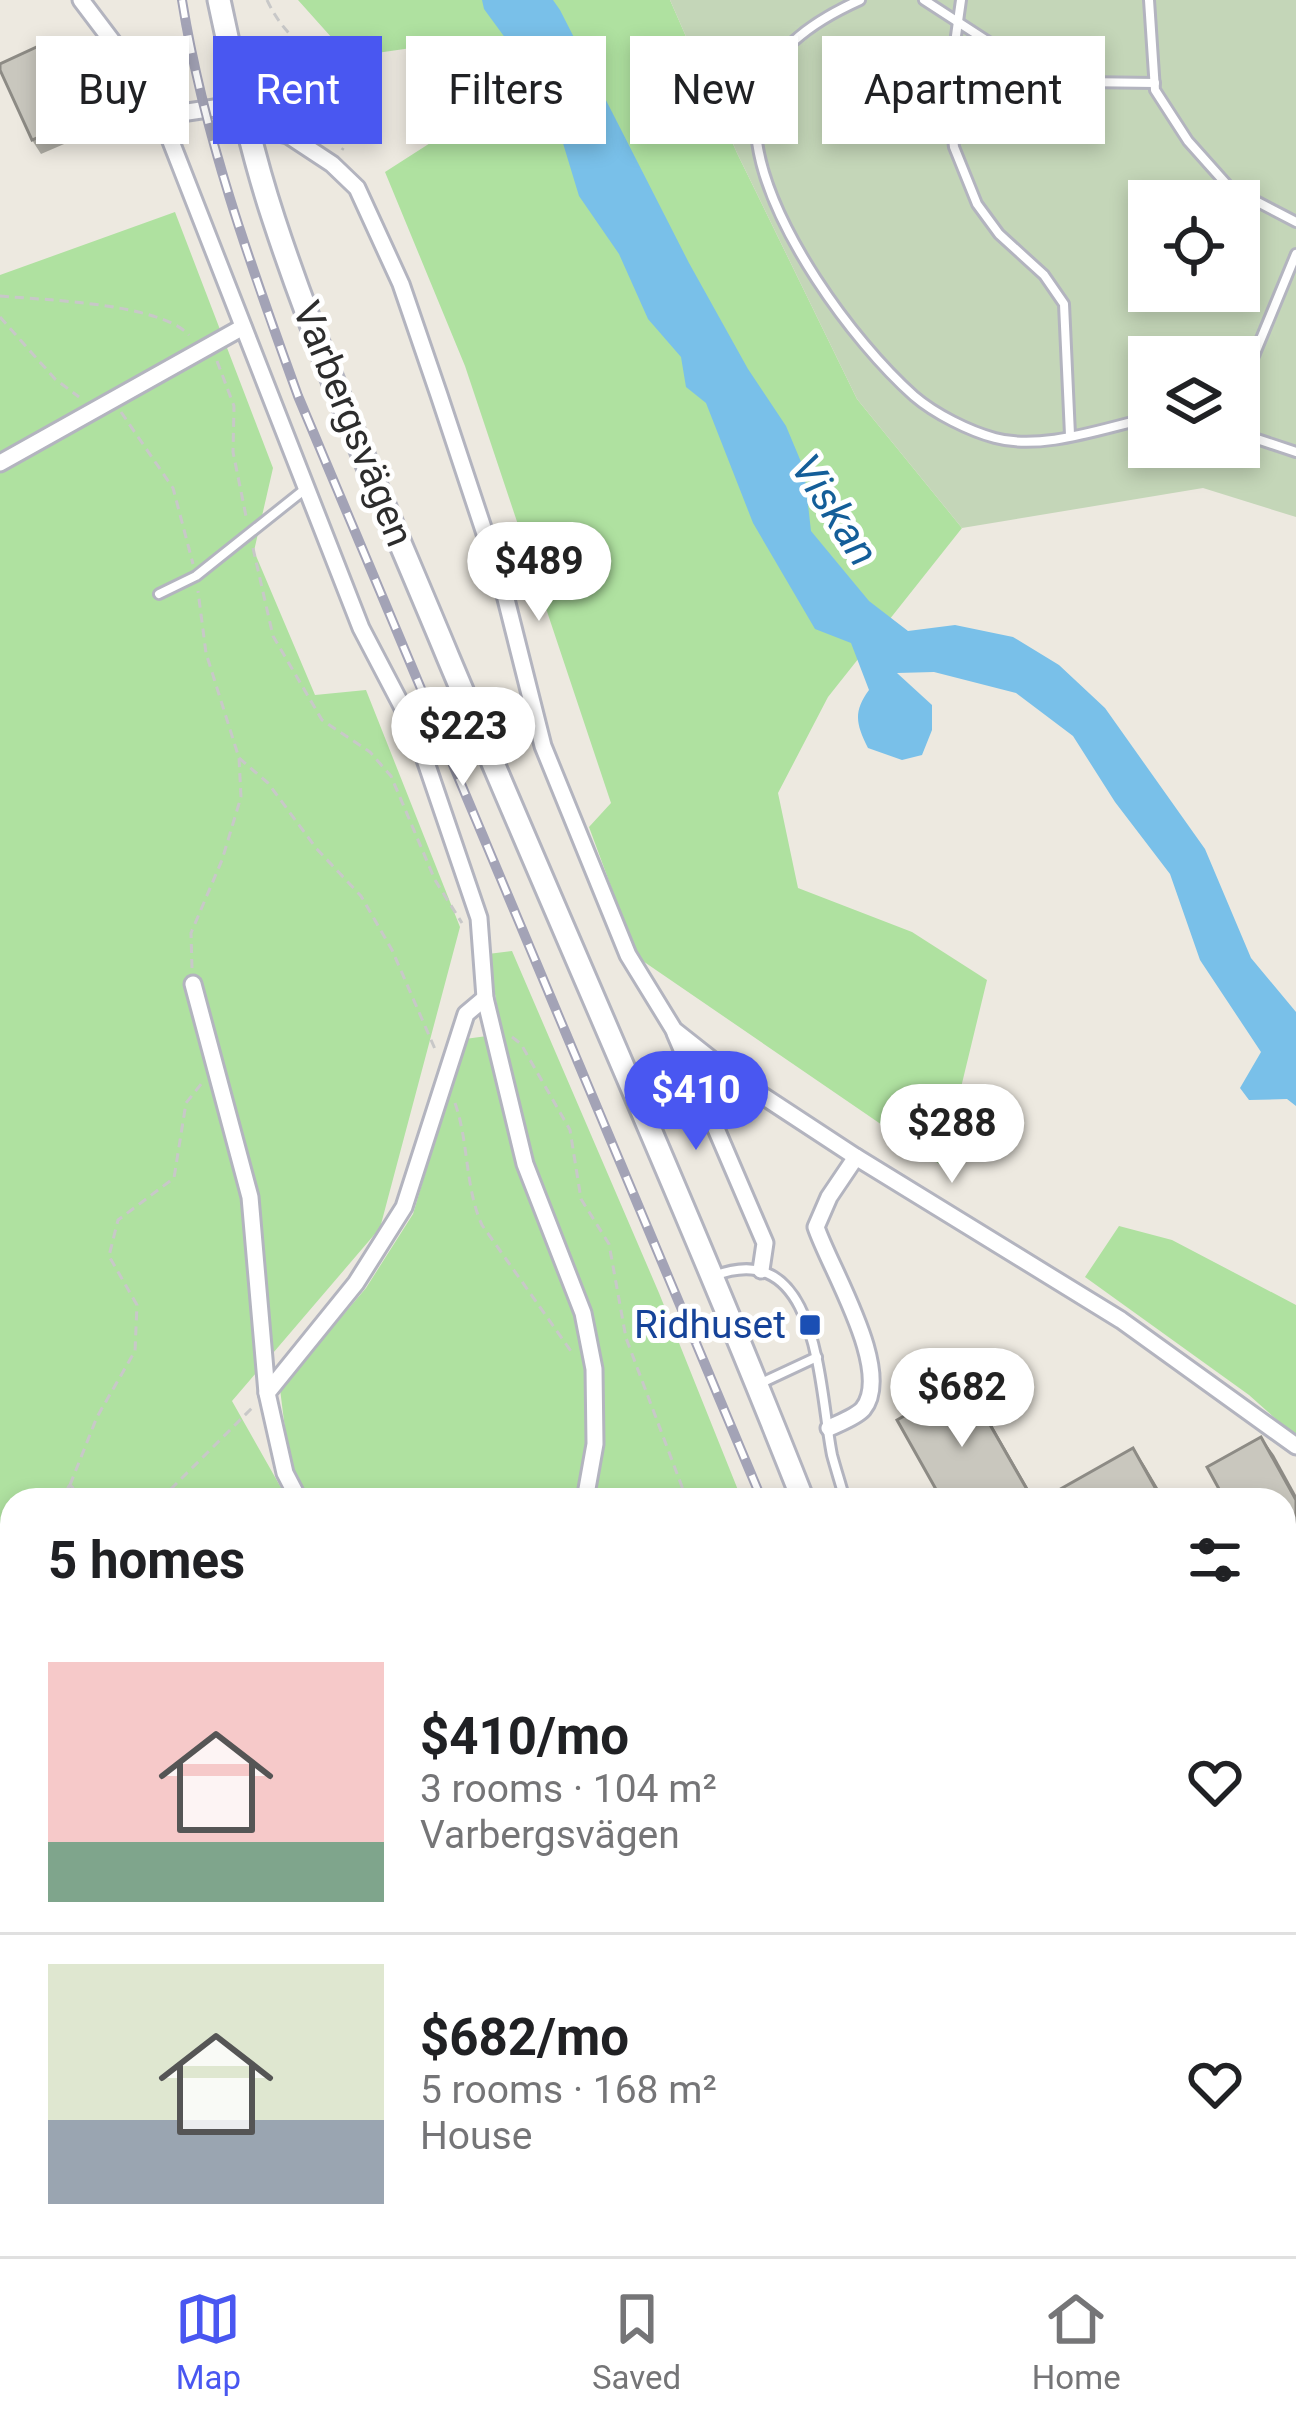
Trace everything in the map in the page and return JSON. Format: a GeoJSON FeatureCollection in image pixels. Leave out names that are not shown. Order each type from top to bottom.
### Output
{"type":"FeatureCollection","features":[{"type":"Feature","properties":{"kind":"main road","name":"Varbergsvägen"},"geometry":{"type":"LineString","coordinates":[[220,0],[228,36]]}},
{"type":"Feature","properties":{"kind":"main road","name":"Varbergsvägen"},"geometry":{"type":"LineString","coordinates":[[252,144],[316,340],[713,1276],[797,1488]]}},
{"type":"Feature","properties":{"kind":"street"},"geometry":{"type":"LineString","coordinates":[[81,0],[108,36]]}},
{"type":"Feature","properties":{"kind":"street"},"geometry":{"type":"LineString","coordinates":[[173,144],[304,490],[362,628],[416,734],[479,918],[485,998],[525,1164],[583,1313],[594,1369],[595,1444],[587,1488]]}},
{"type":"Feature","properties":{"kind":"street"},"geometry":{"type":"LineString","coordinates":[[302,144],[357,188],[401,284],[504,591],[543,746],[628,956],[674,1030],[765,1243],[761,1270]]}},
{"type":"Feature","properties":{"kind":"street"},"geometry":{"type":"LineString","coordinates":[[0,463],[242,327]]}},
{"type":"Feature","properties":{"kind":"street"},"geometry":{"type":"LineString","coordinates":[[193,984],[250,1197],[267,1393],[284,1473],[292,1488]]}},
{"type":"Feature","properties":{"kind":"street"},"geometry":{"type":"LineString","coordinates":[[267,1393],[356,1283],[404,1208],[466,1014],[485,998]]}},
{"type":"Feature","properties":{"kind":"street"},"geometry":{"type":"LineString","coordinates":[[674,1030],[731,1075],[856,1157],[1121,1320],[1296,1446]]}},
{"type":"Feature","properties":{"kind":"street"},"geometry":{"type":"LineString","coordinates":[[830,1428],[862,1411],[872,1390],[850,1302],[816,1227],[856,1157]]}},
{"type":"Feature","properties":{"kind":"lane"},"geometry":{"type":"LineString","coordinates":[[860,0],[816,20],[770,66],[752,110],[761,173],[815,278],[869,349],[917,398],[991,437],[1016,442],[1128,422]]}},
{"type":"Feature","properties":{"kind":"lane"},"geometry":{"type":"LineString","coordinates":[[924,0],[1038,74],[1082,82],[1155,82]]}},
{"type":"Feature","properties":{"kind":"lane"},"geometry":{"type":"LineString","coordinates":[[961,0],[948,93],[954,147],[976,204],[999,234],[1044,275],[1064,304],[1070,434]]}},
{"type":"Feature","properties":{"kind":"lane"},"geometry":{"type":"LineString","coordinates":[[1149,0],[1155,90],[1188,141],[1229,187],[1296,221]]}},
{"type":"Feature","properties":{"kind":"lane"},"geometry":{"type":"LineString","coordinates":[[1260,341],[1296,254]]}},
{"type":"Feature","properties":{"kind":"lane"},"geometry":{"type":"LineString","coordinates":[[1260,440],[1296,452]]}},
{"type":"Feature","properties":{"kind":"lane"},"geometry":{"type":"LineString","coordinates":[[159,593],[196,576],[304,490]]}},
{"type":"Feature","properties":{"kind":"lane"},"geometry":{"type":"LineString","coordinates":[[713,1276],[730,1269],[761,1270],[791,1292],[810,1325],[842,1488]]}},
{"type":"Feature","properties":{"kind":"lane"},"geometry":{"type":"LineString","coordinates":[[756,1386],[817,1358]]}},
{"type":"Feature","properties":{"kind":"path"},"geometry":{"type":"LineString","coordinates":[[267,0],[283,28],[342,87],[353,134],[332,164]]}},
{"type":"Feature","properties":{"kind":"path"},"geometry":{"type":"LineString","coordinates":[[0,296],[111,306],[179,325],[215,357],[234,406],[233,452],[273,636],[322,720],[370,752],[391,776],[436,880],[482,956]]}},
{"type":"Feature","properties":{"kind":"path"},"geometry":{"type":"LineString","coordinates":[[0,317],[55,379],[95,410]]}},
{"type":"Feature","properties":{"kind":"path"},"geometry":{"type":"LineString","coordinates":[[113,400],[172,488],[196,576],[206,652],[239,758],[241,797],[222,860],[190,933],[193,984]]}},
{"type":"Feature","properties":{"kind":"path"},"geometry":{"type":"LineString","coordinates":[[239,758],[268,783],[316,848],[361,896],[392,950],[445,1073],[462,1122],[472,1204],[482,1225],[568,1352],[594,1369]]}},
{"type":"Feature","properties":{"kind":"path"},"geometry":{"type":"LineString","coordinates":[[490,1018],[521,1044],[570,1130],[581,1199],[609,1244],[626,1338],[682,1488]]}},
{"type":"Feature","properties":{"kind":"path"},"geometry":{"type":"LineString","coordinates":[[68,1488],[97,1417],[135,1351],[137,1305],[109,1256],[118,1220],[174,1178],[186,1102],[216,1066]]}},
{"type":"Feature","properties":{"kind":"path"},"geometry":{"type":"LineString","coordinates":[[172,1488],[267,1393]]}},
{"type":"Feature","properties":{"kind":"path"},"geometry":{"type":"LineString","coordinates":[[70,1485],[73,1488]]}},
{"type":"Feature","properties":{"kind":"green space"},"geometry":{"type":"Polygon","coordinates":[[[298,0],[670,0],[686,36],[630,36],[630,144],[733,144],[857,399],[962,528],[828,697],[778,793],[798,888],[912,932],[987,980],[942,1166],[637,957],[589,827],[611,803],[465,366],[385,172],[429,144],[606,144],[606,36],[406,36],[406,49],[382,52],[382,36],[330,36],[298,0]]]}},
{"type":"Feature","properties":{"kind":"green space"},"geometry":{"type":"Polygon","coordinates":[[[670,0],[1296,0],[1296,517],[1203,488],[962,528],[857,399],[733,144],[798,144],[798,36],[686,36],[670,0]]]}},
{"type":"Feature","properties":{"kind":"green space"},"geometry":{"type":"Polygon","coordinates":[[[175,212],[273,468],[254,551],[315,695],[366,690],[460,927],[380,1228],[232,1401],[281,1488],[0,1488],[0,275],[175,212]]]}},
{"type":"Feature","properties":{"kind":"green space"},"geometry":{"type":"Polygon","coordinates":[[[512,951],[737,1488],[301,1488],[290,1469],[280,1389],[366,1288],[413,1214],[465,1039],[502,1034],[488,954],[512,951]]]}},
{"type":"Feature","properties":{"kind":"green space"},"geometry":{"type":"Polygon","coordinates":[[[1119,1226],[1172,1240],[1296,1305],[1296,1437],[1249,1395],[1085,1277],[1119,1226]]]}},
{"type":"Feature","properties":{"kind":"water"},"geometry":{"type":"Polygon","coordinates":[[[482,0],[553,0],[573,36],[504,36],[482,0]]]}},
{"type":"Feature","properties":{"kind":"water"},"geometry":{"type":"Polygon","coordinates":[[[606,100],[689,263],[786,426],[804,469],[811,531],[869,601],[908,631],[955,625],[1013,637],[1059,665],[1105,708],[1205,849],[1251,958],[1296,1012],[1296,1106],[1287,1099],[1249,1100],[1240,1088],[1261,1052],[1200,960],[1170,874],[1073,736],[1016,693],[934,672],[897,673],[932,705],[932,730],[922,755],[902,760],[868,748],[858,718],[869,690],[851,643],[815,629],[753,523],[706,403],[686,387],[681,357],[648,319],[619,254],[579,196],[563,144],[606,144],[606,100]]]}},
{"type":"Feature","properties":{"kind":"building"},"geometry":{"type":"Polygon","coordinates":[[[36,47],[36,138],[32,140],[0,64],[36,47]]]}},
{"type":"Feature","properties":{"kind":"building"},"geometry":{"type":"Polygon","coordinates":[[[965,1381],[1026,1488],[935,1488],[897,1420],[965,1381]]]}},
{"type":"Feature","properties":{"kind":"building"},"geometry":{"type":"Polygon","coordinates":[[[1261,1437],[1289,1488],[1218,1488],[1207,1467],[1261,1437]]]}},
{"type":"Feature","properties":{"kind":"building"},"geometry":{"type":"Polygon","coordinates":[[[1133,1448],[1155,1488],[1062,1488],[1133,1448]]]}},
{"type":"Feature","properties":{"kind":"railway"},"geometry":{"type":"LineString","coordinates":[[182,0],[216,151],[298,396],[757,1488]]}},
{"type":"Feature","properties":{"kind":"place","name":"Ridhuset"},"geometry":{"type":"Point","coordinates":[810,1325]}},
{"type":"Feature","properties":{"kind":"water label","name":"Viskan"},"geometry":{"type":"Point","coordinates":[835,510]}}]}
